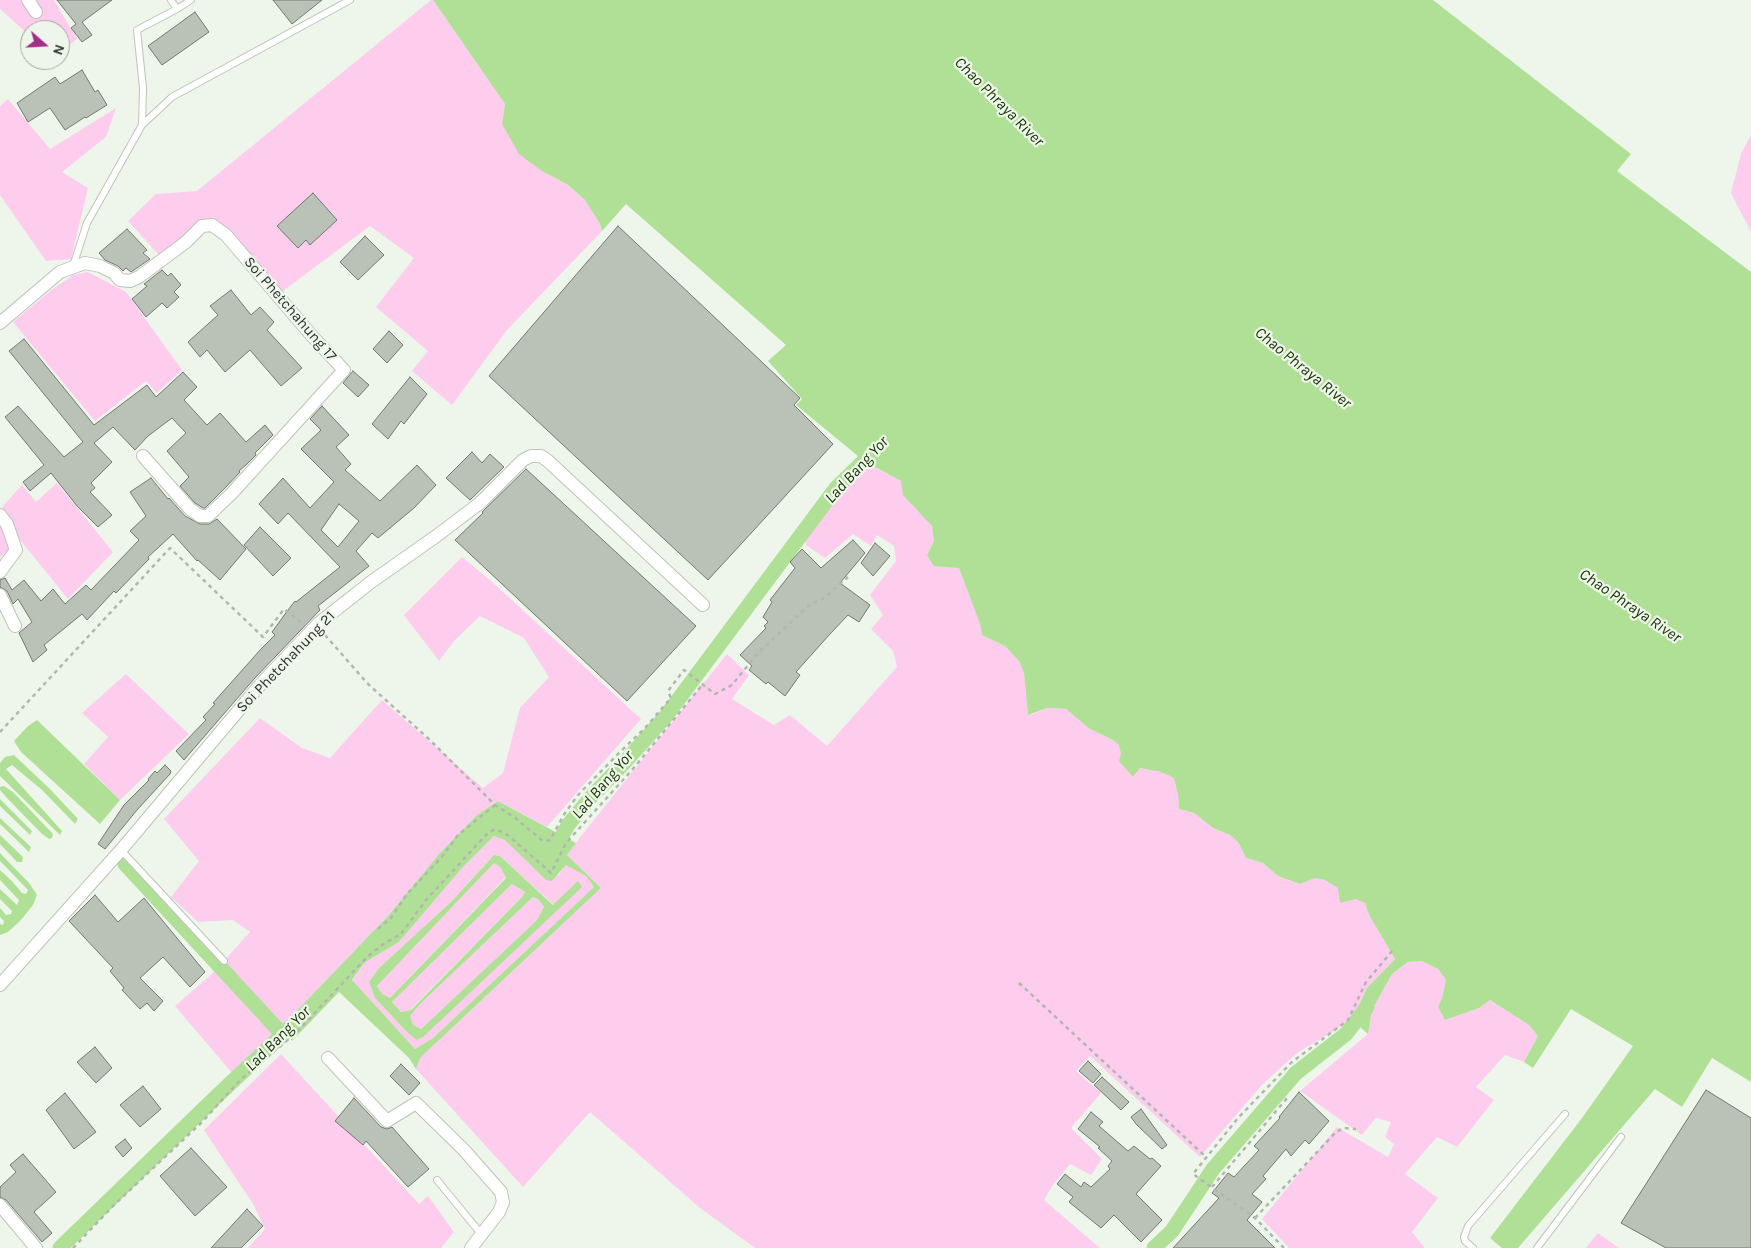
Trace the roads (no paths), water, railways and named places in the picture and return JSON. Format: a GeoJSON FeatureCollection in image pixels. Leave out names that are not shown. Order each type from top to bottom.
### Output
{"type":"FeatureCollection","features":[{"type":"Feature","properties":{"kind":"street"},"geometry":{"type":"LineString","coordinates":[[28,0],[36,12]]}},
{"type":"Feature","properties":{"kind":"street","name":"Soi Phetchahung 17"},"geometry":{"type":"LineString","coordinates":[[0,322],[60,272],[85,263],[100,266],[114,273],[120,280],[130,281],[139,277],[186,242],[202,226],[212,224],[226,235],[312,336],[344,370],[232,493],[208,516],[200,516],[190,509],[143,456]]}},
{"type":"Feature","properties":{"kind":"street","name":"Soi Phetchahung 21"},"geometry":{"type":"LineString","coordinates":[[0,985],[121,850],[260,685],[314,628],[371,582],[436,537],[480,503],[524,460],[532,456],[541,456],[548,461],[703,605]]}},
{"type":"Feature","properties":{"kind":"street"},"geometry":{"type":"LineString","coordinates":[[0,514],[7,524],[16,550],[0,572]]}},
{"type":"Feature","properties":{"kind":"street"},"geometry":{"type":"LineString","coordinates":[[0,595],[15,626]]}},
{"type":"Feature","properties":{"kind":"street"},"geometry":{"type":"LineString","coordinates":[[328,1058],[387,1121],[416,1103],[464,1150],[501,1192],[503,1202],[499,1212],[471,1248]]}},
{"type":"Feature","properties":{"kind":"street"},"geometry":{"type":"LineString","coordinates":[[0,1205],[36,1248]]}},
{"type":"Feature","properties":{"kind":"lane"},"geometry":{"type":"LineString","coordinates":[[171,0],[177,10]]}},
{"type":"Feature","properties":{"kind":"lane"},"geometry":{"type":"LineString","coordinates":[[142,125],[143,88],[137,30],[177,10],[191,0]]}},
{"type":"Feature","properties":{"kind":"lane"},"geometry":{"type":"LineString","coordinates":[[73,267],[87,223],[142,125],[172,97],[350,0]]}},
{"type":"Feature","properties":{"kind":"lane"},"geometry":{"type":"LineString","coordinates":[[121,850],[224,961]]}},
{"type":"Feature","properties":{"kind":"lane"},"geometry":{"type":"LineString","coordinates":[[1473,1248],[1465,1241],[1464,1237],[1468,1226],[1565,1114]]}},
{"type":"Feature","properties":{"kind":"lane"},"geometry":{"type":"LineString","coordinates":[[1537,1248],[1621,1137]]}},
{"type":"Feature","properties":{"kind":"lane"},"geometry":{"type":"LineString","coordinates":[[437,1180],[483,1235]]}},
{"type":"Feature","properties":{"kind":"water","name":"Chao Phraya River"},"geometry":{"type":"Polygon","coordinates":[[[433,0],[1433,0],[1631,154],[1617,171],[1751,272],[1751,1082],[1712,1058],[1682,1107],[1655,1089],[1518,1248],[1502,1248],[1490,1238],[1582,1118],[1633,1046],[1571,1009],[1533,1068],[1524,1062],[1538,1036],[1529,1025],[1490,1000],[1479,1008],[1445,1020],[1438,1007],[1446,980],[1438,969],[1422,961],[1408,962],[1392,974],[1372,1010],[1368,1034],[1352,1020],[1367,988],[1395,959],[1369,915],[1365,903],[1356,899],[1340,903],[1338,888],[1325,880],[1315,878],[1300,884],[1278,876],[1263,863],[1246,858],[1238,842],[1230,835],[1213,828],[1194,813],[1179,809],[1174,778],[1161,772],[1140,768],[1133,777],[1119,761],[1121,754],[1119,745],[1090,729],[1066,709],[1047,708],[1028,715],[1024,673],[1019,661],[1005,646],[982,635],[980,624],[959,568],[934,566],[927,555],[934,541],[932,526],[903,495],[901,481],[864,461],[796,405],[802,399],[768,361],[786,345],[626,204],[602,231],[600,224],[585,200],[568,185],[542,171],[519,154],[502,124],[505,104],[433,0]]]}},
{"type":"Feature","properties":{"kind":"water"},"geometry":{"type":"Polygon","coordinates":[[[37,720],[120,800],[100,824],[21,752],[14,741],[28,726],[37,720]]]}},
{"type":"Feature","properties":{"kind":"water"},"geometry":{"type":"Polygon","coordinates":[[[14,755],[78,819],[75,824],[42,790],[12,765],[6,769],[62,831],[60,835],[0,776],[0,763],[5,757],[14,755]]]}},
{"type":"Feature","properties":{"kind":"water"},"geometry":{"type":"Polygon","coordinates":[[[4,786],[13,792],[53,834],[52,838],[49,839],[42,834],[6,797],[0,790],[0,787],[4,786]]]}},
{"type":"Feature","properties":{"kind":"water"},"geometry":{"type":"Polygon","coordinates":[[[0,799],[32,831],[30,835],[0,806],[0,799]]]}},
{"type":"Feature","properties":{"kind":"water"},"geometry":{"type":"Polygon","coordinates":[[[498,801],[576,843],[567,855],[601,888],[420,1058],[416,1069],[409,1058],[339,992],[292,1041],[282,1026],[388,916],[439,854],[477,815],[498,801]],[[494,836],[462,868],[399,942],[364,963],[352,980],[415,1049],[433,1038],[594,887],[586,876],[566,865],[552,881],[546,880],[505,840],[494,836]]]}},
{"type":"Feature","properties":{"kind":"water"},"geometry":{"type":"Polygon","coordinates":[[[0,818],[31,847],[29,852],[0,824],[0,818]]]}},
{"type":"Feature","properties":{"kind":"water"},"geometry":{"type":"Polygon","coordinates":[[[0,835],[23,857],[22,862],[17,862],[0,844],[0,835]]]}},
{"type":"Feature","properties":{"kind":"water"},"geometry":{"type":"Polygon","coordinates":[[[0,853],[30,884],[37,895],[33,905],[21,920],[8,932],[0,935],[0,924],[3,925],[4,921],[0,917],[0,908],[6,915],[11,914],[12,911],[0,899],[0,889],[17,905],[19,900],[0,880],[0,870],[22,893],[26,894],[28,890],[0,861],[0,853]]]}},
{"type":"Feature","properties":{"kind":"water"},"geometry":{"type":"Polygon","coordinates":[[[494,855],[500,856],[553,905],[578,881],[582,887],[423,1037],[416,1040],[375,998],[369,982],[379,968],[452,901],[494,855]],[[494,863],[377,986],[382,994],[390,998],[506,878],[501,868],[494,863]],[[512,884],[392,1002],[401,1012],[411,1010],[525,892],[512,884]],[[533,897],[420,1004],[410,1016],[413,1025],[421,1029],[536,921],[544,907],[538,899],[533,897]]]}},
{"type":"Feature","properties":{"kind":"waterway","name":"Lad Bang Yor"},"geometry":{"type":"LineString","coordinates":[[550,851],[556,847],[568,825],[592,796],[666,716],[836,488],[878,447]]}},
{"type":"Feature","properties":{"kind":"waterway"},"geometry":{"type":"LineString","coordinates":[[125,864],[283,1035]]}},
{"type":"Feature","properties":{"kind":"waterway"},"geometry":{"type":"LineString","coordinates":[[1154,1248],[1172,1231],[1213,1169],[1296,1073],[1346,1034],[1367,1007]]}},
{"type":"Feature","properties":{"kind":"waterway","name":"Lad Bang Yor"},"geometry":{"type":"LineString","coordinates":[[60,1248],[299,1019]]}}]}
